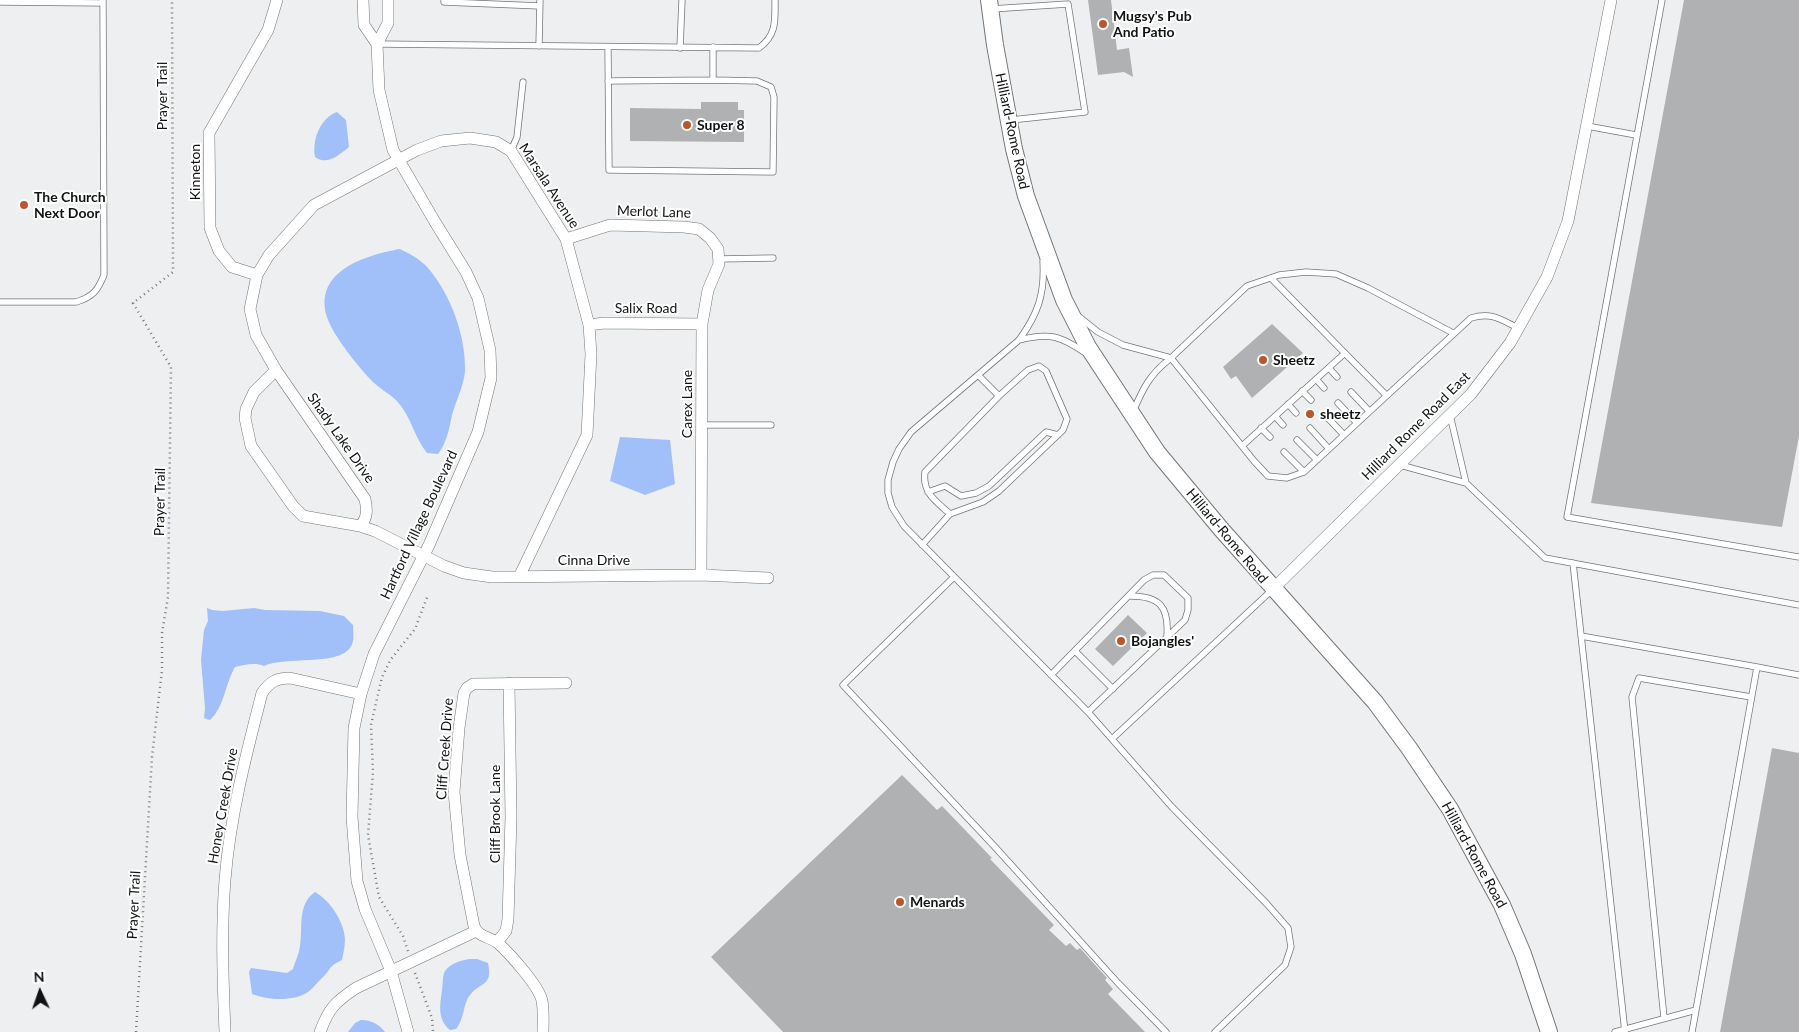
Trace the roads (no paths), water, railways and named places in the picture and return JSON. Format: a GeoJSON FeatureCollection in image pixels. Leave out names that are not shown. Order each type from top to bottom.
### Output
{"type":"FeatureCollection","features":[{"type":"Feature","properties":{"kind":"main road","name":"Hilliard-Rome Road"},"geometry":{"type":"LineString","coordinates":[[990,4],[1019,174],[1068,308],[1088,347],[1158,452],[1273,589],[1375,702],[1450,809],[1502,906],[1523,954],[1549,1032]]}},
{"type":"Feature","properties":{"kind":"street","name":"Kinneton"},"geometry":{"type":"LineString","coordinates":[[257,274],[232,267],[219,251],[210,228],[210,133],[268,30],[276,0]]}},
{"type":"Feature","properties":{"kind":"street"},"geometry":{"type":"LineString","coordinates":[[363,0],[364,25],[378,44]]}},
{"type":"Feature","properties":{"kind":"street","name":"Hartford Village Boulevard"},"geometry":{"type":"LineString","coordinates":[[388,0],[388,23],[378,44],[379,90],[393,150],[466,272],[478,298],[490,350],[491,378],[478,432],[423,556],[374,654],[361,694],[354,728],[352,817],[358,881],[364,909],[392,971],[408,1032]]}},
{"type":"Feature","properties":{"kind":"street","name":"Hilliard Rome Road East"},"geometry":{"type":"LineString","coordinates":[[1273,589],[1471,394],[1510,343],[1547,277],[1568,221],[1611,0]]}},
{"type":"Feature","properties":{"kind":"street","name":"Marsala Avenue"},"geometry":{"type":"LineString","coordinates":[[399,160],[441,141],[470,138],[496,142],[511,151],[566,239],[589,325],[592,354],[588,435],[520,575]]}},
{"type":"Feature","properties":{"kind":"street","name":"Shady Lake Drive"},"geometry":{"type":"LineString","coordinates":[[360,526],[365,521],[367,509],[365,498],[276,370],[256,335],[250,309],[257,274],[269,255],[314,205],[399,160]]}},
{"type":"Feature","properties":{"kind":"street","name":"Merlot Lane"},"geometry":{"type":"LineString","coordinates":[[566,239],[610,226],[684,227],[698,229],[710,238],[718,249],[719,258]]}},
{"type":"Feature","properties":{"kind":"street","name":"Carex Lane"},"geometry":{"type":"LineString","coordinates":[[701,575],[702,324],[708,290],[719,264],[719,258]]}},
{"type":"Feature","properties":{"kind":"street","name":"Salix Road"},"geometry":{"type":"LineString","coordinates":[[589,325],[604,323],[702,324]]}},
{"type":"Feature","properties":{"kind":"street"},"geometry":{"type":"LineString","coordinates":[[276,370],[254,392],[246,409],[245,418],[251,446],[293,506],[303,516],[360,526],[375,531],[423,556]]}},
{"type":"Feature","properties":{"kind":"street","name":"Cinna Drive"},"geometry":{"type":"LineString","coordinates":[[423,556],[464,573],[492,577],[520,575],[701,575],[768,578]]}},
{"type":"Feature","properties":{"kind":"street","name":"Honey Creek Drive"},"geometry":{"type":"LineString","coordinates":[[225,1032],[223,960],[225,880],[239,784],[262,693],[268,684],[279,678],[290,678],[361,694]]}},
{"type":"Feature","properties":{"kind":"street","name":"Cliff Brook Lane"},"geometry":{"type":"LineString","coordinates":[[497,942],[506,931],[508,919],[511,817],[509,683]]}},
{"type":"Feature","properties":{"kind":"street","name":"Cliff Creek Drive"},"geometry":{"type":"LineString","coordinates":[[476,931],[459,846],[454,792],[464,693],[473,684],[566,683]]}},
{"type":"Feature","properties":{"kind":"street"},"geometry":{"type":"LineString","coordinates":[[320,1032],[327,1014],[338,1000],[356,988],[476,931],[483,937],[497,942],[530,979],[542,999],[544,1032]]}},
{"type":"Feature","properties":{"kind":"lane"},"geometry":{"type":"LineString","coordinates":[[444,0],[444,2],[540,3],[539,46]]}},
{"type":"Feature","properties":{"kind":"lane"},"geometry":{"type":"LineString","coordinates":[[680,48],[682,0]]}},
{"type":"Feature","properties":{"kind":"lane"},"geometry":{"type":"LineString","coordinates":[[378,44],[759,48],[768,42],[775,25],[775,0]]}},
{"type":"Feature","properties":{"kind":"lane"},"geometry":{"type":"LineString","coordinates":[[1662,0],[1567,517],[1799,557]]}},
{"type":"Feature","properties":{"kind":"lane"},"geometry":{"type":"LineString","coordinates":[[0,2],[103,2],[104,275],[98,288],[87,299],[76,302],[0,302]]}},
{"type":"Feature","properties":{"kind":"lane"},"geometry":{"type":"LineString","coordinates":[[990,4],[1068,4],[1085,112],[1009,120]]}},
{"type":"Feature","properties":{"kind":"lane"},"geometry":{"type":"LineString","coordinates":[[608,47],[608,81],[609,170],[773,172],[774,97],[771,87],[758,81],[608,81]]}},
{"type":"Feature","properties":{"kind":"lane"},"geometry":{"type":"LineString","coordinates":[[713,47],[713,80]]}},
{"type":"Feature","properties":{"kind":"lane"},"geometry":{"type":"LineString","coordinates":[[511,151],[517,137],[523,82]]}},
{"type":"Feature","properties":{"kind":"lane"},"geometry":{"type":"LineString","coordinates":[[1587,126],[1636,135]]}},
{"type":"Feature","properties":{"kind":"lane"},"geometry":{"type":"LineString","coordinates":[[1041,238],[1042,289],[1030,324],[1019,340],[910,432],[892,462],[888,480],[888,493],[892,508],[904,526],[1113,738],[1171,806],[1288,928],[1291,947],[1285,964],[1215,1032]]}},
{"type":"Feature","properties":{"kind":"lane"},"geometry":{"type":"LineString","coordinates":[[719,258],[773,258]]}},
{"type":"Feature","properties":{"kind":"lane"},"geometry":{"type":"LineString","coordinates":[[1132,414],[1142,391],[1156,369],[1171,358],[1247,286],[1279,275],[1306,272],[1336,274],[1368,288],[1453,333]]}},
{"type":"Feature","properties":{"kind":"lane"},"geometry":{"type":"LineString","coordinates":[[1271,278],[1386,395]]}},
{"type":"Feature","properties":{"kind":"lane"},"geometry":{"type":"LineString","coordinates":[[1068,308],[1098,332],[1123,346],[1171,358],[1268,476],[1287,478],[1304,472],[1471,318],[1483,314],[1496,316],[1518,328]]}},
{"type":"Feature","properties":{"kind":"lane"},"geometry":{"type":"LineString","coordinates":[[1019,340],[1034,336],[1058,337],[1099,363]]}},
{"type":"Feature","properties":{"kind":"lane"},"geometry":{"type":"LineString","coordinates":[[1242,446],[1345,353]]}},
{"type":"Feature","properties":{"kind":"lane"},"geometry":{"type":"LineString","coordinates":[[922,545],[950,514],[983,502],[1000,491],[1063,430],[1067,419],[1046,371],[1039,366],[1028,370],[999,396],[925,472],[924,483],[928,492],[950,514]]}},
{"type":"Feature","properties":{"kind":"lane"},"geometry":{"type":"LineString","coordinates":[[1329,368],[1337,377]]}},
{"type":"Feature","properties":{"kind":"lane"},"geometry":{"type":"LineString","coordinates":[[978,375],[999,396]]}},
{"type":"Feature","properties":{"kind":"lane"},"geometry":{"type":"LineString","coordinates":[[1316,379],[1324,388]]}},
{"type":"Feature","properties":{"kind":"lane"},"geometry":{"type":"LineString","coordinates":[[1302,392],[1311,400]]}},
{"type":"Feature","properties":{"kind":"lane"},"geometry":{"type":"LineString","coordinates":[[1351,392],[1369,411]]}},
{"type":"Feature","properties":{"kind":"lane"},"geometry":{"type":"LineString","coordinates":[[1338,403],[1357,423]]}},
{"type":"Feature","properties":{"kind":"lane"},"geometry":{"type":"LineString","coordinates":[[1288,404],[1296,413]]}},
{"type":"Feature","properties":{"kind":"lane"},"geometry":{"type":"LineString","coordinates":[[1325,415],[1344,435]]}},
{"type":"Feature","properties":{"kind":"lane"},"geometry":{"type":"LineString","coordinates":[[1450,415],[1466,483]]}},
{"type":"Feature","properties":{"kind":"lane"},"geometry":{"type":"LineString","coordinates":[[1275,416],[1283,425]]}},
{"type":"Feature","properties":{"kind":"lane"},"geometry":{"type":"LineString","coordinates":[[702,426],[770,425]]}},
{"type":"Feature","properties":{"kind":"lane"},"geometry":{"type":"LineString","coordinates":[[1261,428],[1270,437]]}},
{"type":"Feature","properties":{"kind":"lane"},"geometry":{"type":"LineString","coordinates":[[1310,428],[1329,449]]}},
{"type":"Feature","properties":{"kind":"lane"},"geometry":{"type":"LineString","coordinates":[[928,492],[944,486],[961,496],[976,493],[989,486],[1046,432],[1058,435]]}},
{"type":"Feature","properties":{"kind":"lane"},"geometry":{"type":"LineString","coordinates":[[1297,440],[1317,460]]}},
{"type":"Feature","properties":{"kind":"lane"},"geometry":{"type":"LineString","coordinates":[[1284,452],[1304,472]]}},
{"type":"Feature","properties":{"kind":"lane"},"geometry":{"type":"LineString","coordinates":[[1400,465],[1466,483],[1545,558],[1799,605]]}},
{"type":"Feature","properties":{"kind":"lane"},"geometry":{"type":"LineString","coordinates":[[1573,563],[1625,1030]]}},
{"type":"Feature","properties":{"kind":"lane"},"geometry":{"type":"LineString","coordinates":[[1051,675],[1144,580],[1153,575],[1164,575],[1188,598],[1188,610],[1185,620],[1088,712]]}},
{"type":"Feature","properties":{"kind":"lane"},"geometry":{"type":"LineString","coordinates":[[954,576],[843,685],[995,847],[1118,983],[1166,1032]]}},
{"type":"Feature","properties":{"kind":"lane"},"geometry":{"type":"LineString","coordinates":[[1113,738],[1273,589]]}},
{"type":"Feature","properties":{"kind":"lane"},"geometry":{"type":"LineString","coordinates":[[1130,596],[1144,596],[1155,600],[1165,610],[1168,622],[1167,636]]}},
{"type":"Feature","properties":{"kind":"lane"},"geometry":{"type":"LineString","coordinates":[[1581,636],[1799,675]]}},
{"type":"Feature","properties":{"kind":"lane"},"geometry":{"type":"LineString","coordinates":[[1075,651],[1112,689]]}},
{"type":"Feature","properties":{"kind":"lane"},"geometry":{"type":"LineString","coordinates":[[1692,1032],[1757,667]]}},
{"type":"Feature","properties":{"kind":"lane"},"geometry":{"type":"LineString","coordinates":[[1664,1018],[1632,697],[1639,678],[1752,697]]}},
{"type":"Feature","properties":{"kind":"lane"},"geometry":{"type":"LineString","coordinates":[[1614,1032],[1696,1010]]}},
{"type":"Feature","properties":{"kind":"water"},"geometry":{"type":"Polygon","coordinates":[[[337,112],[346,120],[349,147],[328,160],[319,159],[315,157],[314,150],[318,130],[326,119],[337,112]]]}},
{"type":"Feature","properties":{"kind":"water"},"geometry":{"type":"Polygon","coordinates":[[[400,249],[422,262],[444,291],[456,316],[463,344],[465,371],[463,382],[446,440],[438,454],[427,453],[402,407],[358,366],[339,340],[327,317],[325,301],[328,288],[335,277],[358,261],[400,249]]]}},
{"type":"Feature","properties":{"kind":"water"},"geometry":{"type":"Polygon","coordinates":[[[620,437],[670,440],[675,484],[645,495],[610,481],[620,437]]]}},
{"type":"Feature","properties":{"kind":"water"},"geometry":{"type":"Polygon","coordinates":[[[207,608],[223,611],[254,608],[320,611],[344,616],[353,625],[353,643],[343,654],[334,657],[284,661],[264,666],[253,664],[235,667],[218,709],[210,720],[204,718],[205,708],[201,660],[204,630],[208,621],[207,608]]]}},
{"type":"Feature","properties":{"kind":"water"},"geometry":{"type":"Polygon","coordinates":[[[315,892],[331,906],[342,926],[345,940],[342,960],[332,966],[312,989],[302,995],[280,999],[265,998],[252,994],[249,972],[251,968],[287,973],[293,969],[301,939],[305,903],[315,892]]]}},
{"type":"Feature","properties":{"kind":"water"},"geometry":{"type":"Polygon","coordinates":[[[469,959],[477,959],[488,963],[489,976],[485,983],[468,998],[459,1025],[456,1029],[450,1030],[443,1021],[440,1012],[443,976],[450,966],[469,959]]]}},
{"type":"Feature","properties":{"kind":"water"},"geometry":{"type":"Polygon","coordinates":[[[361,1020],[374,1023],[385,1032],[348,1032],[355,1023],[361,1020]]]}},
{"type":"Feature","properties":{"kind":"place","name":"Mugsy's Pub And Patio"},"geometry":{"type":"Point","coordinates":[1103,24]}},
{"type":"Feature","properties":{"kind":"place","name":"Super 8"},"geometry":{"type":"Point","coordinates":[687,125]}},
{"type":"Feature","properties":{"kind":"place","name":"The Church Next Door"},"geometry":{"type":"Point","coordinates":[24,205]}},
{"type":"Feature","properties":{"kind":"place","name":"Sheetz"},"geometry":{"type":"Point","coordinates":[1263,360]}},
{"type":"Feature","properties":{"kind":"place","name":"sheetz"},"geometry":{"type":"Point","coordinates":[1310,414]}},
{"type":"Feature","properties":{"kind":"place","name":"Bojangles'"},"geometry":{"type":"Point","coordinates":[1121,641]}},
{"type":"Feature","properties":{"kind":"place","name":"Menards"},"geometry":{"type":"Point","coordinates":[900,902]}}]}
